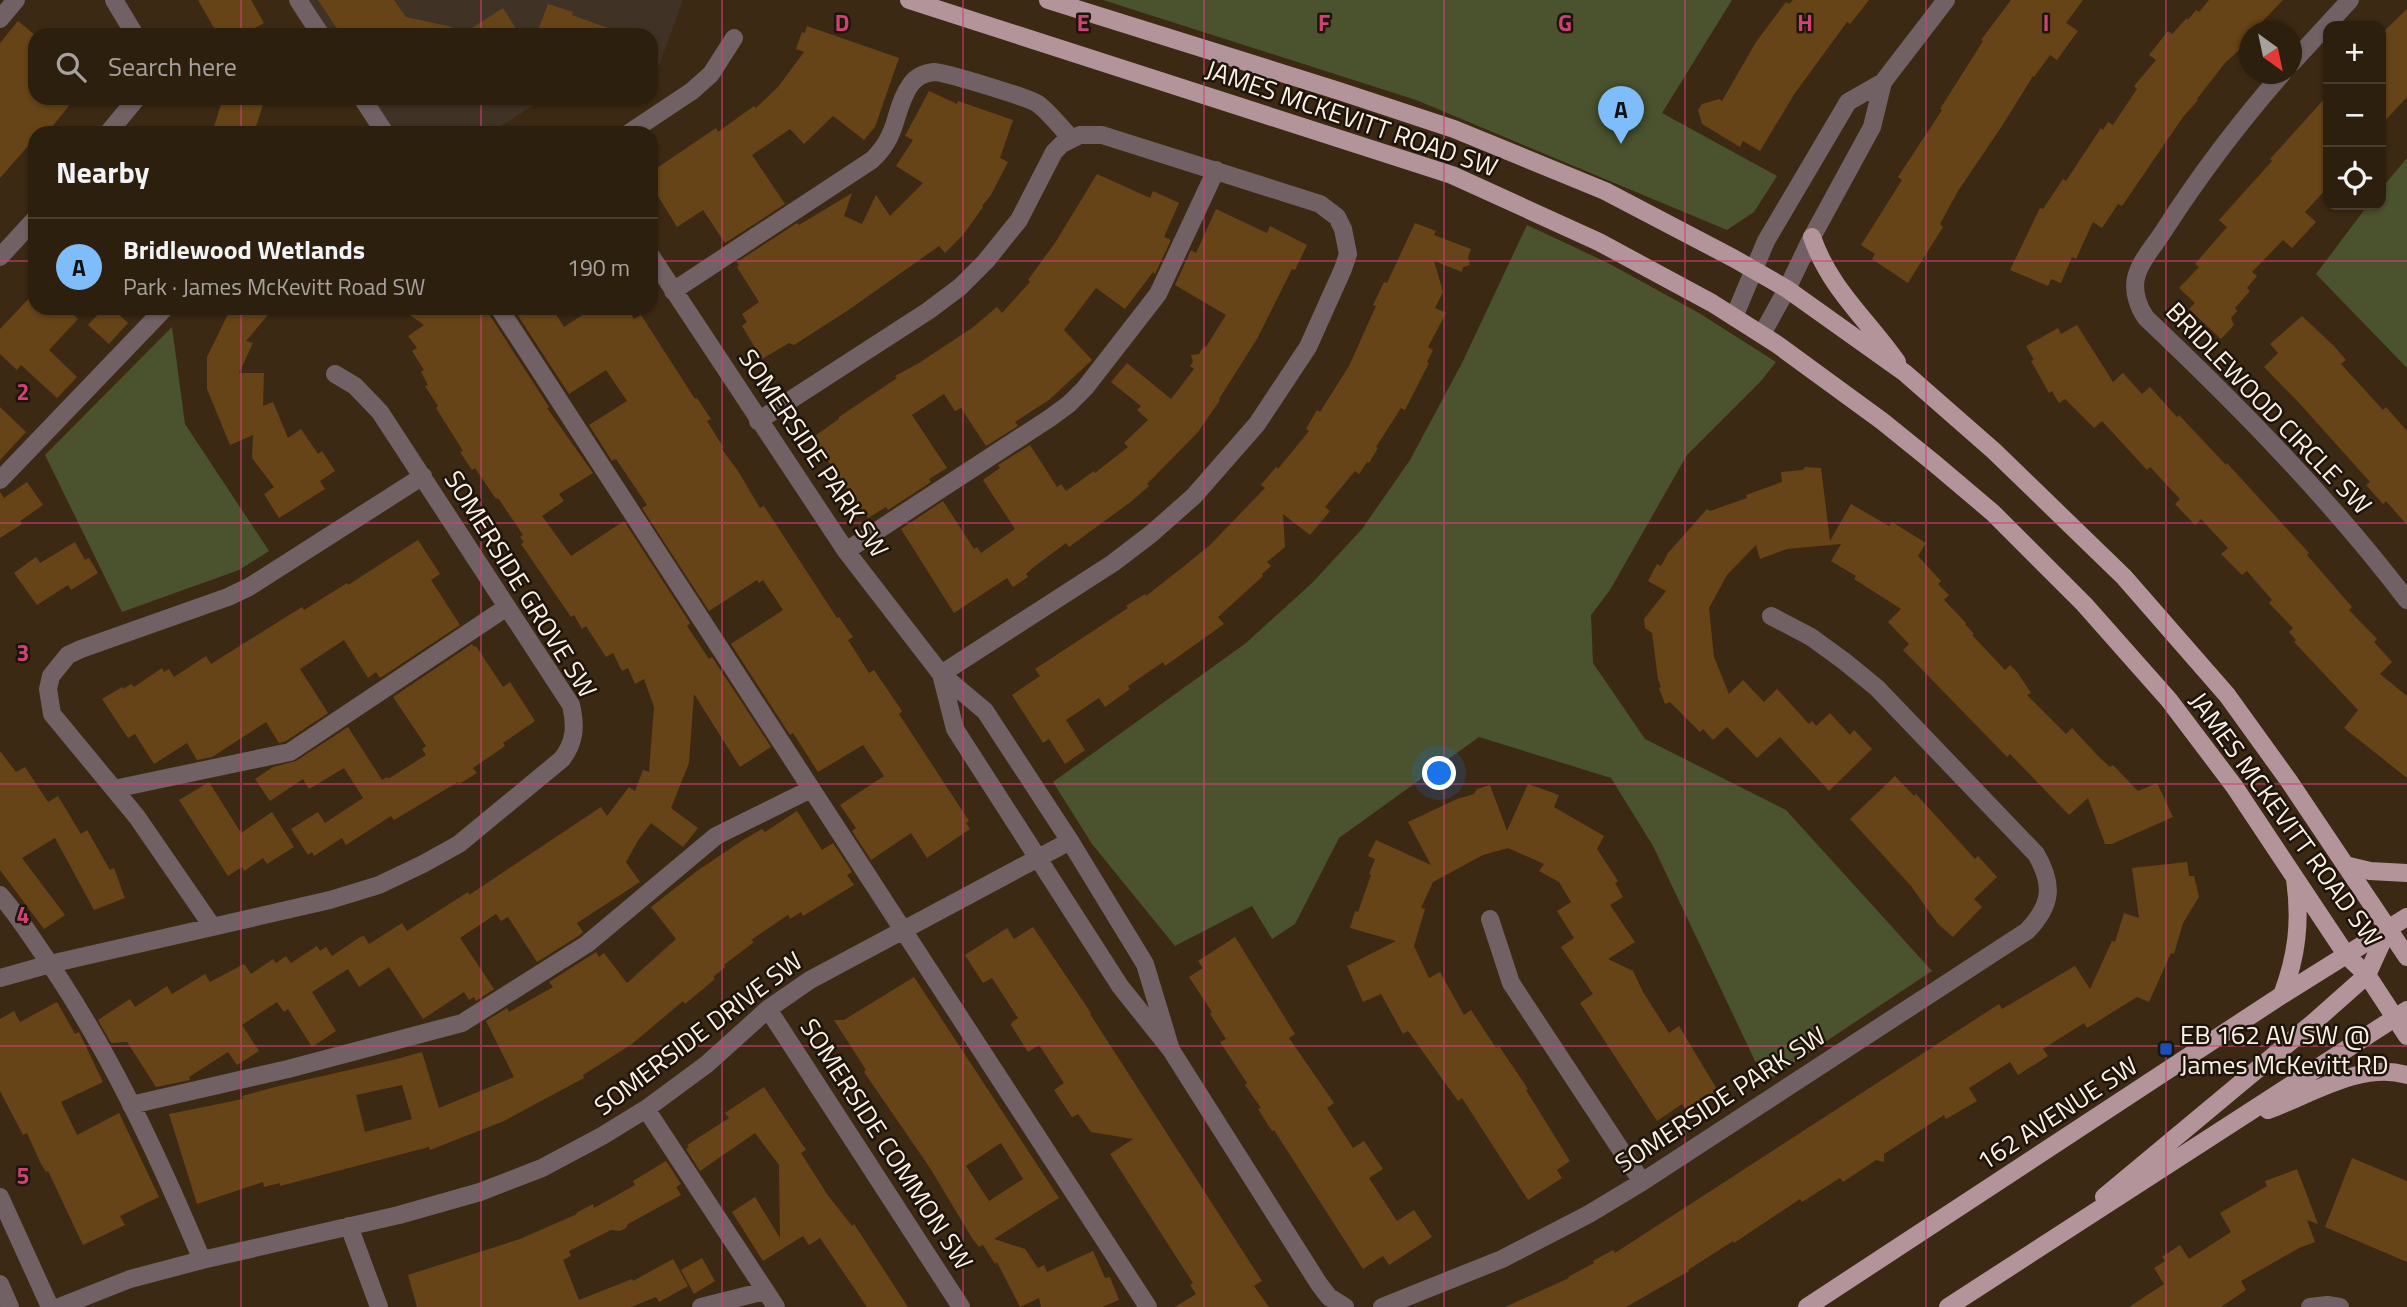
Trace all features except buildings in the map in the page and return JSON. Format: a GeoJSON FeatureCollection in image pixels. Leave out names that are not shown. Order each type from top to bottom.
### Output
{"type":"FeatureCollection","features":[{"type":"Feature","properties":{"kind":"main road","name":"JAMES MCKEVITT ROAD SW"},"geometry":{"type":"LineString","coordinates":[[909,0],[1452,175],[1517,202],[1599,242],[1762,334],[1882,421],[1934,463],[1992,512],[2075,594],[2169,700],[2234,786],[2294,872],[2347,956],[2401,1015],[2407,1037]]}},
{"type":"Feature","properties":{"kind":"main road","name":"JAMES MCKEVITT ROAD SW"},"geometry":{"type":"LineString","coordinates":[[1048,0],[1454,129],[1605,191],[1787,289],[1905,373],[1994,451],[2141,596],[2227,695],[2289,780],[2407,957]]}},
{"type":"Feature","properties":{"kind":"main road"},"geometry":{"type":"LineString","coordinates":[[1812,237],[1831,279],[1874,329],[1905,373]]}},
{"type":"Feature","properties":{"kind":"main road"},"geometry":{"type":"LineString","coordinates":[[2345,864],[2370,871],[2407,873]]}},
{"type":"Feature","properties":{"kind":"main road"},"geometry":{"type":"LineString","coordinates":[[2283,995],[2297,944],[2298,904],[2294,872]]}},
{"type":"Feature","properties":{"kind":"main road","name":"162 AVENUE SW"},"geometry":{"type":"LineString","coordinates":[[1807,1307],[2283,995],[2407,917]]}},
{"type":"Feature","properties":{"kind":"main road"},"geometry":{"type":"LineString","coordinates":[[2061,1233],[2367,975],[2388,929]]}},
{"type":"Feature","properties":{"kind":"main road"},"geometry":{"type":"LineString","coordinates":[[1948,1307],[2401,1015],[2407,994]]}},
{"type":"Feature","properties":{"kind":"main road"},"geometry":{"type":"LineString","coordinates":[[2239,1121],[2340,1081],[2387,1072],[2407,1075]]}},
{"type":"Feature","properties":{"kind":"street"},"geometry":{"type":"LineString","coordinates":[[0,19],[16,0]]}},
{"type":"Feature","properties":{"kind":"street"},"geometry":{"type":"LineString","coordinates":[[114,0],[131,28]]}},
{"type":"Feature","properties":{"kind":"street"},"geometry":{"type":"LineString","coordinates":[[298,0],[316,28]]}},
{"type":"Feature","properties":{"kind":"street"},"geometry":{"type":"LineString","coordinates":[[1734,317],[1766,241],[1848,102],[1883,82],[1946,0]]}},
{"type":"Feature","properties":{"kind":"street"},"geometry":{"type":"LineString","coordinates":[[2302,51],[2350,0]]}},
{"type":"Feature","properties":{"kind":"street"},"geometry":{"type":"LineString","coordinates":[[639,126],[702,83],[724,57],[734,38]]}},
{"type":"Feature","properties":{"kind":"street"},"geometry":{"type":"LineString","coordinates":[[673,291],[872,160],[883,150],[893,133],[911,85],[918,77],[927,73],[944,73],[1037,102],[1072,139]]}},
{"type":"Feature","properties":{"kind":"street"},"geometry":{"type":"LineString","coordinates":[[1762,334],[1872,127],[1883,82]]}},
{"type":"Feature","properties":{"kind":"street","name":"BRIDLEWOOD CIRCLE SW"},"geometry":{"type":"LineString","coordinates":[[2273,84],[2183,202],[2140,267],[2136,287],[2138,303],[2146,318],[2238,406],[2329,505],[2407,600]]}},
{"type":"Feature","properties":{"kind":"street"},"geometry":{"type":"LineString","coordinates":[[114,126],[131,105]]}},
{"type":"Feature","properties":{"kind":"street"},"geometry":{"type":"LineString","coordinates":[[366,105],[380,126]]}},
{"type":"Feature","properties":{"kind":"street"},"geometry":{"type":"LineString","coordinates":[[758,421],[928,310],[960,286],[986,261],[1019,220],[1054,152],[1072,139],[1091,134],[1102,135],[1320,204],[1337,217],[1343,229],[1348,254],[1343,269],[1308,346],[1257,424],[1194,496],[1113,563],[941,674]]}},
{"type":"Feature","properties":{"kind":"street"},"geometry":{"type":"LineString","coordinates":[[846,551],[1050,418],[1085,388],[1158,294],[1216,170]]}},
{"type":"Feature","properties":{"kind":"street"},"geometry":{"type":"LineString","coordinates":[[0,257],[28,227]]}},
{"type":"Feature","properties":{"kind":"street","name":"SOMERSIDE PARK SW"},"geometry":{"type":"LineString","coordinates":[[658,267],[846,551],[941,674],[985,711],[1146,964],[1171,1050]]}},
{"type":"Feature","properties":{"kind":"street"},"geometry":{"type":"LineString","coordinates":[[0,480],[157,315]]}},
{"type":"Feature","properties":{"kind":"street"},"geometry":{"type":"LineString","coordinates":[[504,315],[1148,1307]]}},
{"type":"Feature","properties":{"kind":"street"},"geometry":{"type":"LineString","coordinates":[[335,374],[355,386],[380,412],[423,476]]}},
{"type":"Feature","properties":{"kind":"street","name":"SOMERSIDE GROVE SW"},"geometry":{"type":"LineString","coordinates":[[0,978],[50,964],[330,900],[379,884],[459,844],[562,759],[574,737],[575,722],[571,705],[423,476],[249,587],[228,597],[81,649],[68,655],[51,677],[48,689],[52,714],[144,827],[212,926]]}},
{"type":"Feature","properties":{"kind":"street"},"geometry":{"type":"LineString","coordinates":[[114,789],[290,752],[507,607]]}},
{"type":"Feature","properties":{"kind":"street","name":"SOMERSIDE PARK SW"},"geometry":{"type":"LineString","coordinates":[[1382,1307],[1502,1259],[1589,1214],[2027,931],[2039,918],[2048,900],[2048,878],[2036,854],[1877,688],[1811,637],[1771,616]]}},
{"type":"Feature","properties":{"kind":"street","name":"SOMERSIDE PARK SW"},"geometry":{"type":"LineString","coordinates":[[941,674],[955,729],[1120,986],[1171,1050],[1319,1284],[1338,1306]]}},
{"type":"Feature","properties":{"kind":"street"},"geometry":{"type":"LineString","coordinates":[[131,1105],[288,1069],[462,1023],[587,944],[716,836],[811,789]]}},
{"type":"Feature","properties":{"kind":"street","name":"SOMERSIDE DRIVE SW"},"geometry":{"type":"LineString","coordinates":[[58,1307],[130,1279],[480,1192],[542,1168],[646,1109],[707,1063],[768,1009],[810,979],[1070,841]]}},
{"type":"Feature","properties":{"kind":"street"},"geometry":{"type":"LineString","coordinates":[[0,895],[74,1000],[170,1184],[202,1260]]}},
{"type":"Feature","properties":{"kind":"street"},"geometry":{"type":"LineString","coordinates":[[1490,919],[1511,983],[1642,1182]]}},
{"type":"Feature","properties":{"kind":"street","name":"SOMERSIDE COMMON SW"},"geometry":{"type":"LineString","coordinates":[[768,1009],[961,1307]]}},
{"type":"Feature","properties":{"kind":"street"},"geometry":{"type":"LineString","coordinates":[[646,1109],[776,1307]]}},
{"type":"Feature","properties":{"kind":"street"},"geometry":{"type":"LineString","coordinates":[[0,1197],[50,1307]]}},
{"type":"Feature","properties":{"kind":"street"},"geometry":{"type":"LineString","coordinates":[[349,1226],[379,1307]]}},
{"type":"Feature","properties":{"kind":"street"},"geometry":{"type":"LineString","coordinates":[[0,1284],[10,1307]]}},
{"type":"Feature","properties":{"kind":"street"},"geometry":{"type":"LineString","coordinates":[[701,1307],[765,1291]]}},
{"type":"Feature","properties":{"kind":"street"},"geometry":{"type":"LineString","coordinates":[[2310,1307],[2340,1307]]}},
{"type":"Feature","properties":{"kind":"shaded area"},"geometry":{"type":"Polygon","coordinates":[[[309,0],[683,0],[658,68],[658,28],[327,28],[309,0]]]}},
{"type":"Feature","properties":{"kind":"shaded area"},"geometry":{"type":"Polygon","coordinates":[[[377,105],[534,105],[501,126],[390,126],[377,105]]]}},
{"type":"Feature","properties":{"kind":"green space"},"geometry":{"type":"Polygon","coordinates":[[[1103,0],[1732,0],[1662,113],[1777,176],[1754,212],[1727,230],[1416,100],[1103,0]]]}},
{"type":"Feature","properties":{"kind":"green space"},"geometry":{"type":"Polygon","coordinates":[[[2407,158],[2407,368],[2316,274],[2364,210],[2386,210],[2386,183],[2407,158]]]}},
{"type":"Feature","properties":{"kind":"green space"},"geometry":{"type":"Polygon","coordinates":[[[1527,225],[1608,263],[1699,313],[1776,362],[1761,381],[1687,455],[1610,590],[1591,615],[1593,663],[1645,739],[1786,810],[1932,971],[1765,1082],[1653,846],[1611,778],[1479,737],[1339,838],[1295,924],[1272,939],[1252,906],[1175,946],[1092,844],[1053,782],[1246,643],[1312,583],[1362,529],[1410,460],[1462,363],[1527,225]]]}},
{"type":"Feature","properties":{"kind":"green space"},"geometry":{"type":"Polygon","coordinates":[[[172,327],[185,424],[269,551],[239,570],[122,612],[45,455],[172,327]]]}},
{"type":"Feature","properties":{"kind":"place","name":"Bridlewood Wetlands"},"geometry":{"type":"Point","coordinates":[1621,144]}},
{"type":"Feature","properties":{"kind":"place","name":"EB 162 AV SW @ James McKevitt RD"},"geometry":{"type":"Point","coordinates":[2166,1049]}}]}
